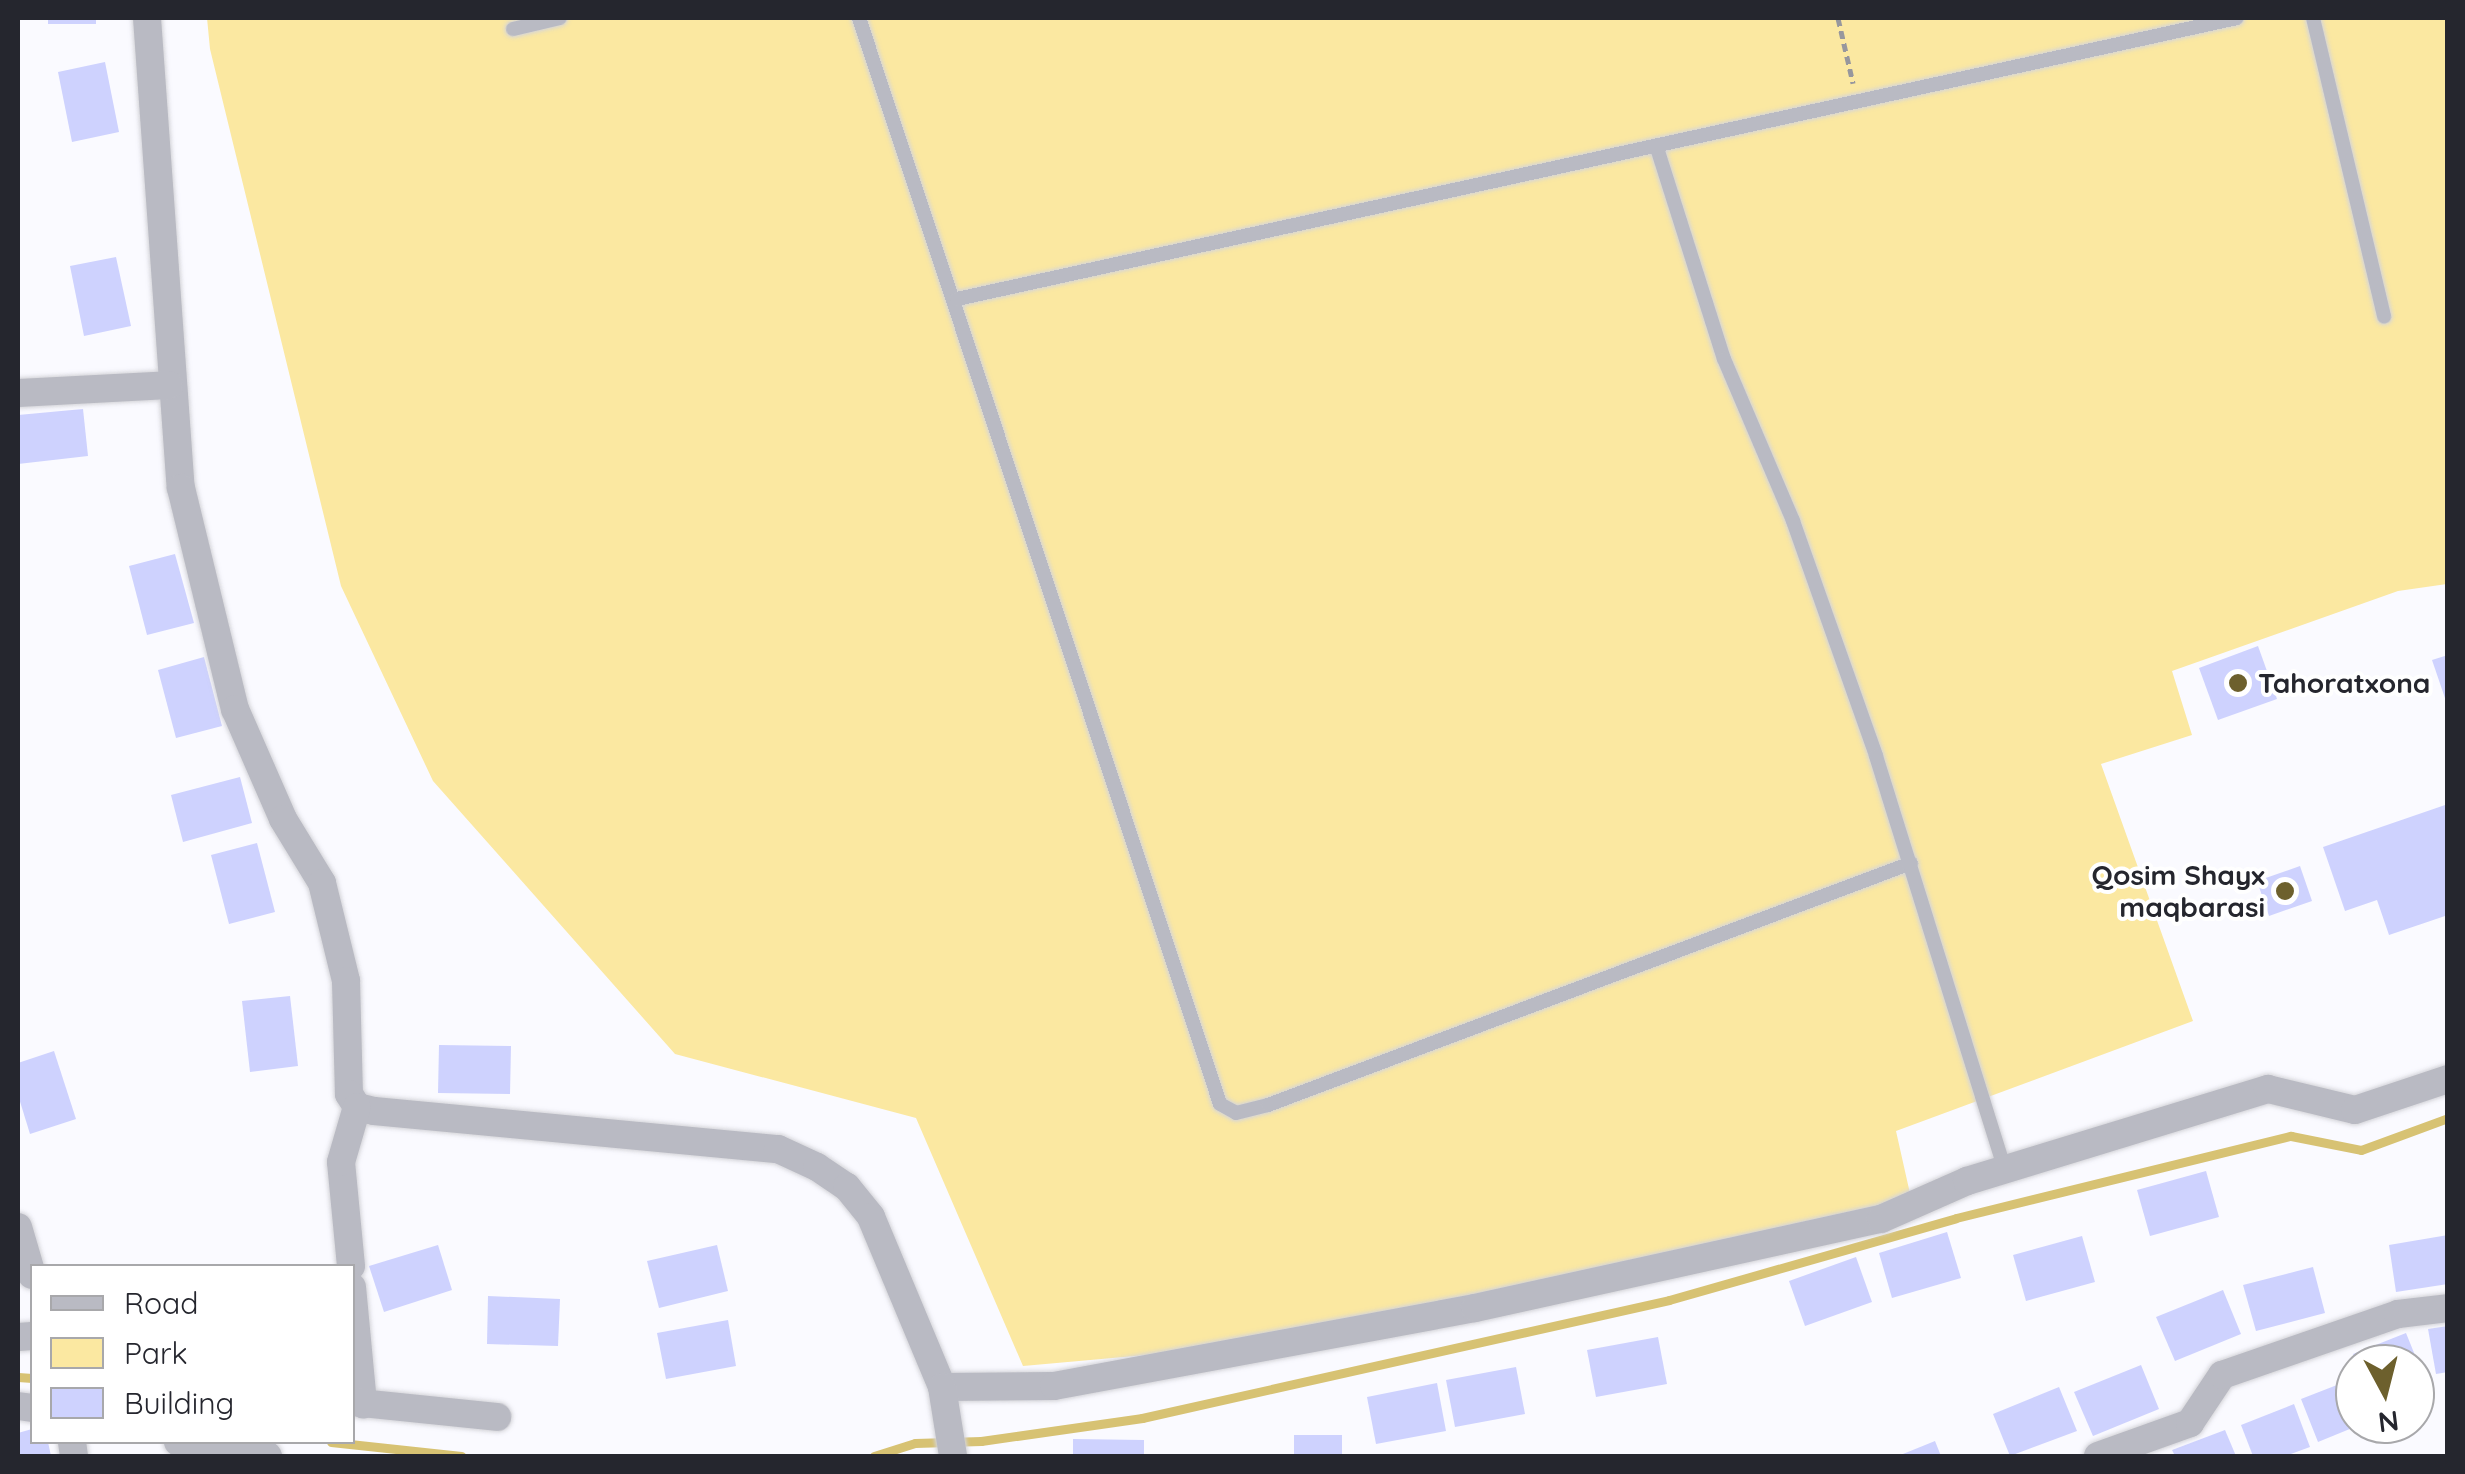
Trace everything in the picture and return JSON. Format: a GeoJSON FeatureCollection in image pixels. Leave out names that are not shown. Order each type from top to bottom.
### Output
{"type":"FeatureCollection","features":[{"type":"Feature","properties":{"kind":"street"},"geometry":{"type":"LineString","coordinates":[[146,18],[169,385],[181,488],[235,710],[283,819],[322,882],[346,981],[349,1094],[357,1107],[341,1162],[350,1264]]}},
{"type":"Feature","properties":{"kind":"street"},"geometry":{"type":"LineString","coordinates":[[18,394],[169,385]]}},
{"type":"Feature","properties":{"kind":"street"},"geometry":{"type":"LineString","coordinates":[[942,1386],[1054,1386],[1474,1308],[1881,1218],[2005,1169],[2268,1089],[2355,1110],[2448,1079]]}},
{"type":"Feature","properties":{"kind":"street"},"geometry":{"type":"LineString","coordinates":[[357,1107],[778,1149],[847,1188],[871,1218],[942,1386],[953,1456]]}},
{"type":"Feature","properties":{"kind":"street"},"geometry":{"type":"LineString","coordinates":[[18,1226],[30,1268]]}},
{"type":"Feature","properties":{"kind":"street"},"geometry":{"type":"LineString","coordinates":[[2098,1456],[2190,1423],[2222,1376],[2398,1314],[2448,1308]]}},
{"type":"Feature","properties":{"kind":"street"},"geometry":{"type":"LineString","coordinates":[[355,1345],[358,1403],[497,1417]]}},
{"type":"Feature","properties":{"kind":"street"},"geometry":{"type":"LineString","coordinates":[[191,1444],[268,1456]]}},
{"type":"Feature","properties":{"kind":"lane"},"geometry":{"type":"LineString","coordinates":[[513,30],[560,18]]}},
{"type":"Feature","properties":{"kind":"lane"},"geometry":{"type":"LineString","coordinates":[[859,18],[957,299],[1220,1104],[1236,1113],[1268,1105],[1911,864]]}},
{"type":"Feature","properties":{"kind":"lane"},"geometry":{"type":"LineString","coordinates":[[957,299],[2237,18]]}},
{"type":"Feature","properties":{"kind":"lane"},"geometry":{"type":"LineString","coordinates":[[2312,18],[2384,317]]}},
{"type":"Feature","properties":{"kind":"lane"},"geometry":{"type":"LineString","coordinates":[[1657,148],[1724,359],[1793,520],[1911,864],[2005,1169]]}},
{"type":"Feature","properties":{"kind":"path"},"geometry":{"type":"LineString","coordinates":[[1838,18],[1857,103]]}},
{"type":"Feature","properties":{"kind":"green space"},"geometry":{"type":"Polygon","coordinates":[[[207,18],[2447,18],[2447,584],[2398,591],[2172,671],[2192,735],[2101,764],[2193,1021],[1896,1131],[1911,1198],[1236,1347],[1023,1366],[916,1118],[675,1054],[433,781],[341,586],[210,49],[207,18]]]}},
{"type":"Feature","properties":{"kind":"building"},"geometry":{"type":"Polygon","coordinates":[[[48,18],[96,18],[96,24],[48,24],[48,18]]]}},
{"type":"Feature","properties":{"kind":"building"},"geometry":{"type":"Polygon","coordinates":[[[105,62],[119,132],[72,142],[58,72],[105,62]]]}},
{"type":"Feature","properties":{"kind":"building"},"geometry":{"type":"Polygon","coordinates":[[[116,257],[131,326],[84,336],[70,266],[116,257]]]}},
{"type":"Feature","properties":{"kind":"building"},"geometry":{"type":"Polygon","coordinates":[[[83,409],[88,456],[18,464],[18,415],[83,409]]]}},
{"type":"Feature","properties":{"kind":"building"},"geometry":{"type":"Polygon","coordinates":[[[175,554],[194,623],[147,635],[129,566],[175,554]]]}},
{"type":"Feature","properties":{"kind":"building","name":"Tahoratxona"},"geometry":{"type":"Polygon","coordinates":[[[2258,646],[2277,699],[2218,720],[2199,668],[2258,646]]]}},
{"type":"Feature","properties":{"kind":"building"},"geometry":{"type":"Polygon","coordinates":[[[2448,655],[2448,704],[2447,704],[2432,660],[2448,655]]]}},
{"type":"Feature","properties":{"kind":"building"},"geometry":{"type":"Polygon","coordinates":[[[204,657],[222,726],[176,738],[158,670],[204,657]]]}},
{"type":"Feature","properties":{"kind":"building"},"geometry":{"type":"Polygon","coordinates":[[[240,777],[252,823],[183,842],[171,795],[240,777]]]}},
{"type":"Feature","properties":{"kind":"building"},"geometry":{"type":"Polygon","coordinates":[[[2448,804],[2448,915],[2389,935],[2377,900],[2345,911],[2323,847],[2448,804]]]}},
{"type":"Feature","properties":{"kind":"building"},"geometry":{"type":"Polygon","coordinates":[[[257,843],[275,912],[229,924],[211,855],[257,843]]]}},
{"type":"Feature","properties":{"kind":"building","name":"Qosim Shayx maqbarasi"},"geometry":{"type":"Polygon","coordinates":[[[2300,866],[2312,901],[2269,916],[2257,881],[2300,866]]]}},
{"type":"Feature","properties":{"kind":"building"},"geometry":{"type":"Polygon","coordinates":[[[290,996],[298,1066],[250,1072],[242,1001],[290,996]]]}},
{"type":"Feature","properties":{"kind":"building"},"geometry":{"type":"Polygon","coordinates":[[[439,1045],[511,1046],[510,1094],[438,1093],[439,1045]]]}},
{"type":"Feature","properties":{"kind":"building"},"geometry":{"type":"Polygon","coordinates":[[[54,1051],[76,1119],[30,1134],[18,1095],[18,1063],[54,1051]]]}},
{"type":"Feature","properties":{"kind":"building"},"geometry":{"type":"Polygon","coordinates":[[[2206,1171],[2219,1217],[2150,1236],[2137,1190],[2206,1171]]]}},
{"type":"Feature","properties":{"kind":"building"},"geometry":{"type":"Polygon","coordinates":[[[1947,1232],[1961,1278],[1892,1298],[1879,1253],[1947,1232]]]}},
{"type":"Feature","properties":{"kind":"building"},"geometry":{"type":"Polygon","coordinates":[[[2448,1235],[2448,1284],[2396,1292],[2389,1245],[2448,1235]]]}},
{"type":"Feature","properties":{"kind":"building"},"geometry":{"type":"Polygon","coordinates":[[[2082,1236],[2095,1282],[2026,1301],[2013,1255],[2082,1236]]]}},
{"type":"Feature","properties":{"kind":"building"},"geometry":{"type":"Polygon","coordinates":[[[438,1245],[452,1290],[384,1312],[369,1266],[438,1245]]]}},
{"type":"Feature","properties":{"kind":"building"},"geometry":{"type":"Polygon","coordinates":[[[717,1245],[728,1291],[659,1308],[647,1261],[717,1245]]]}},
{"type":"Feature","properties":{"kind":"building"},"geometry":{"type":"Polygon","coordinates":[[[1856,1257],[1872,1302],[1805,1326],[1789,1281],[1856,1257]]]}},
{"type":"Feature","properties":{"kind":"building"},"geometry":{"type":"Polygon","coordinates":[[[2313,1267],[2325,1313],[2256,1331],[2243,1285],[2313,1267]]]}},
{"type":"Feature","properties":{"kind":"building"},"geometry":{"type":"Polygon","coordinates":[[[2223,1290],[2241,1334],[2175,1361],[2156,1317],[2223,1290]]]}},
{"type":"Feature","properties":{"kind":"building"},"geometry":{"type":"Polygon","coordinates":[[[488,1296],[560,1299],[558,1346],[487,1344],[488,1296]]]}},
{"type":"Feature","properties":{"kind":"building"},"geometry":{"type":"Polygon","coordinates":[[[728,1320],[736,1366],[666,1379],[657,1333],[728,1320]]]}},
{"type":"Feature","properties":{"kind":"building"},"geometry":{"type":"Polygon","coordinates":[[[2448,1326],[2448,1372],[2436,1374],[2435,1344],[2431,1344],[2428,1329],[2448,1326]]]}},
{"type":"Feature","properties":{"kind":"building"},"geometry":{"type":"Polygon","coordinates":[[[2406,1333],[2410,1344],[2378,1344],[2406,1333]]]}},
{"type":"Feature","properties":{"kind":"building"},"geometry":{"type":"Polygon","coordinates":[[[1658,1337],[1667,1384],[1596,1397],[1587,1350],[1658,1337]]]}},
{"type":"Feature","properties":{"kind":"building"},"geometry":{"type":"Polygon","coordinates":[[[2141,1365],[2159,1409],[2093,1436],[2074,1392],[2141,1365]]]}},
{"type":"Feature","properties":{"kind":"building"},"geometry":{"type":"Polygon","coordinates":[[[1516,1367],[1525,1414],[1455,1427],[1446,1380],[1516,1367]]]}},
{"type":"Feature","properties":{"kind":"building"},"geometry":{"type":"Polygon","coordinates":[[[1437,1383],[1446,1431],[1376,1444],[1367,1397],[1437,1383]]]}},
{"type":"Feature","properties":{"kind":"building"},"geometry":{"type":"Polygon","coordinates":[[[2335,1386],[2335,1435],[2318,1442],[2301,1399],[2335,1386]]]}},
{"type":"Feature","properties":{"kind":"building"},"geometry":{"type":"Polygon","coordinates":[[[2059,1387],[2077,1431],[2010,1456],[1993,1414],[2059,1387]]]}},
{"type":"Feature","properties":{"kind":"building"},"geometry":{"type":"Polygon","coordinates":[[[2294,1404],[2310,1447],[2285,1456],[2253,1456],[2241,1425],[2294,1404]]]}},
{"type":"Feature","properties":{"kind":"building"},"geometry":{"type":"Polygon","coordinates":[[[30,1430],[30,1444],[48,1444],[51,1456],[18,1456],[18,1433],[30,1430]]]}},
{"type":"Feature","properties":{"kind":"building"},"geometry":{"type":"Polygon","coordinates":[[[2225,1430],[2236,1456],[2175,1456],[2172,1450],[2225,1430]]]}},
{"type":"Feature","properties":{"kind":"building"},"geometry":{"type":"Polygon","coordinates":[[[1294,1435],[1342,1435],[1342,1456],[1294,1456],[1294,1435]]]}},
{"type":"Feature","properties":{"kind":"building"},"geometry":{"type":"Polygon","coordinates":[[[1073,1439],[1144,1440],[1144,1456],[1073,1456],[1073,1439]]]}},
{"type":"Feature","properties":{"kind":"building"},"geometry":{"type":"Polygon","coordinates":[[[1935,1441],[1941,1456],[1898,1456],[1935,1441]]]}},
{"type":"Feature","properties":{"kind":"waterway"},"geometry":{"type":"LineString","coordinates":[[874,1456],[915,1443],[981,1441],[1142,1418],[1669,1300],[1956,1218],[2291,1136],[2361,1150],[2448,1118]]}},
{"type":"Feature","properties":{"kind":"waterway"},"geometry":{"type":"LineString","coordinates":[[18,1377],[30,1378]]}},
{"type":"Feature","properties":{"kind":"waterway"},"geometry":{"type":"LineString","coordinates":[[350,1444],[461,1456]]}},
{"type":"Feature","properties":{"kind":"place","name":"Tahoratxona"},"geometry":{"type":"Point","coordinates":[2238,683]}},
{"type":"Feature","properties":{"kind":"place","name":"Qosim Shayx maqbarasi"},"geometry":{"type":"Point","coordinates":[2285,891]}}]}
